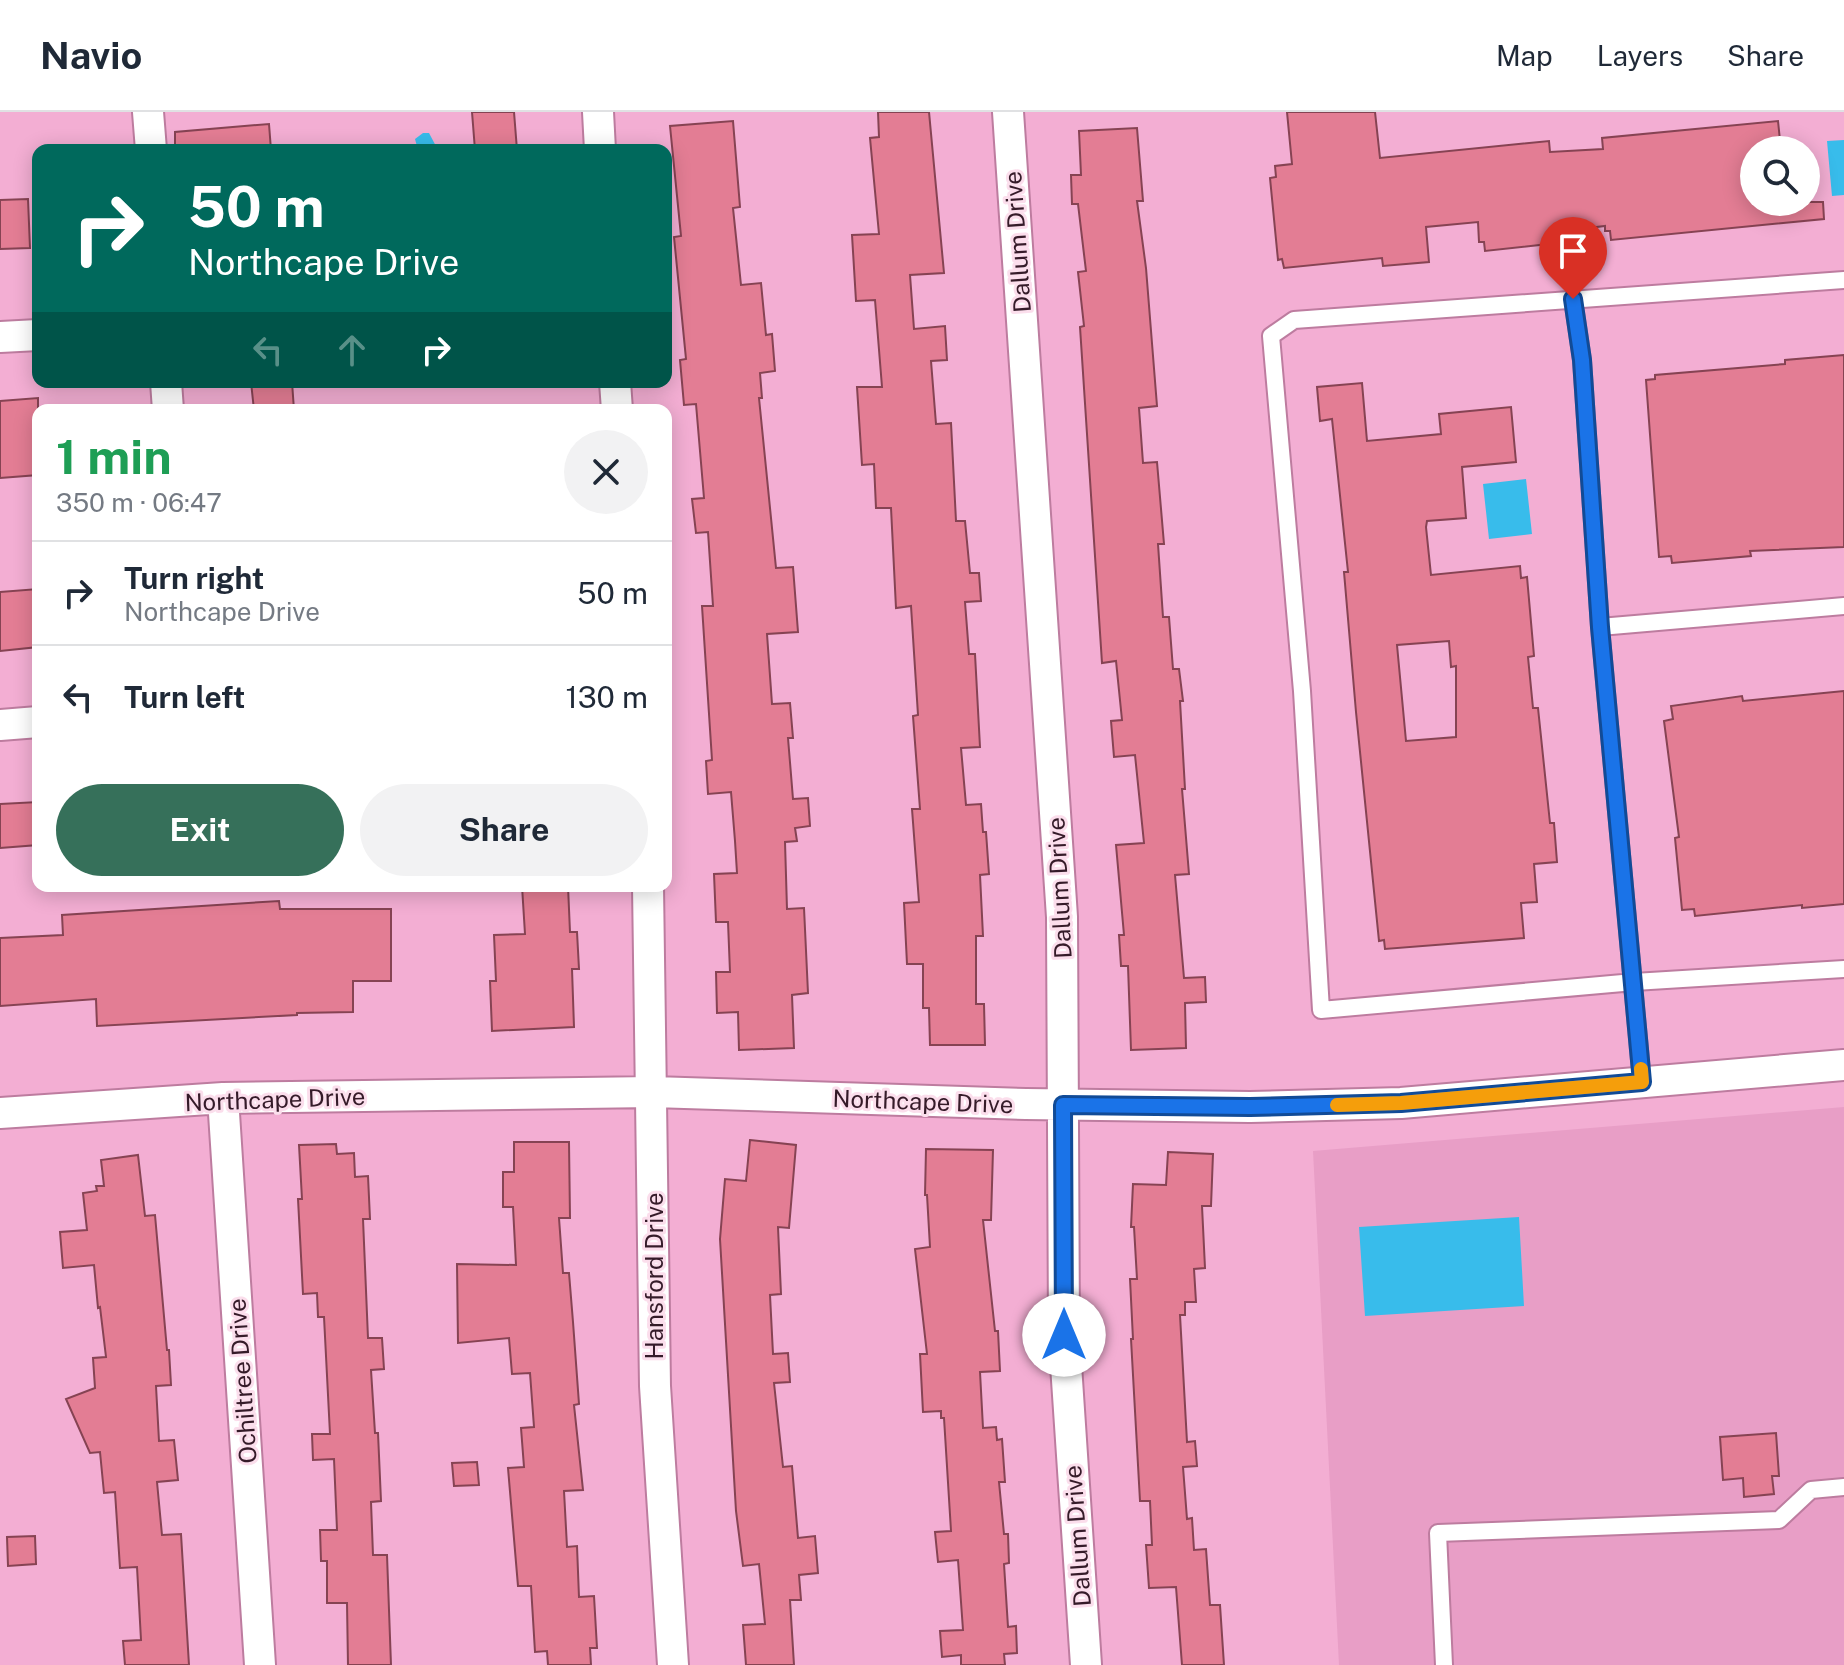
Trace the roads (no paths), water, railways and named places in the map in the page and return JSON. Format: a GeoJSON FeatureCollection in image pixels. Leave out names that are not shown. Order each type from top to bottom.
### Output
{"type":"FeatureCollection","features":[{"type":"Feature","properties":{"kind":"street"},"geometry":{"type":"LineString","coordinates":[[148,112],[151,144]]}},
{"type":"Feature","properties":{"kind":"street"},"geometry":{"type":"LineString","coordinates":[[598,112],[600,144]]}},
{"type":"Feature","properties":{"kind":"street","name":"Dallum Drive"},"geometry":{"type":"LineString","coordinates":[[1008,112],[1062,917],[1064,1335],[1086,1665]]}},
{"type":"Feature","properties":{"kind":"street"},"geometry":{"type":"LineString","coordinates":[[0,337],[32,335]]}},
{"type":"Feature","properties":{"kind":"street"},"geometry":{"type":"LineString","coordinates":[[0,725],[32,722]]}},
{"type":"Feature","properties":{"kind":"street","name":"Hansford Drive"},"geometry":{"type":"LineString","coordinates":[[648,892],[655,1386],[673,1665]]}},
{"type":"Feature","properties":{"kind":"street","name":"Northcape Drive"},"geometry":{"type":"LineString","coordinates":[[0,1113],[223,1098],[653,1092],[1063,1105],[1250,1107],[1386,1103],[1844,1065]]}},
{"type":"Feature","properties":{"kind":"street","name":"Ochiltree Drive"},"geometry":{"type":"LineString","coordinates":[[223,1098],[260,1665]]}},
{"type":"Feature","properties":{"kind":"lane"},"geometry":{"type":"LineString","coordinates":[[1844,280],[1294,320],[1271,336],[1302,691],[1321,1010],[1634,982],[1844,969]]}},
{"type":"Feature","properties":{"kind":"lane"},"geometry":{"type":"LineString","coordinates":[[1573,299],[1582,360],[1600,627],[1642,1082]]}},
{"type":"Feature","properties":{"kind":"lane"},"geometry":{"type":"LineString","coordinates":[[1600,627],[1844,606]]}},
{"type":"Feature","properties":{"kind":"lane"},"geometry":{"type":"LineString","coordinates":[[1444,1665],[1438,1533],[1779,1520],[1811,1490],[1844,1487]]}},
{"type":"Feature","properties":{"kind":"water"},"geometry":{"type":"Polygon","coordinates":[[[429,133],[435,144],[416,144],[415,139],[429,133]]]}},
{"type":"Feature","properties":{"kind":"water"},"geometry":{"type":"Polygon","coordinates":[[[1844,140],[1844,195],[1832,196],[1827,141],[1844,140]]]}},
{"type":"Feature","properties":{"kind":"water"},"geometry":{"type":"Polygon","coordinates":[[[1526,479],[1532,534],[1489,539],[1483,484],[1526,479]]]}},
{"type":"Feature","properties":{"kind":"water"},"geometry":{"type":"Polygon","coordinates":[[[1519,1217],[1524,1306],[1365,1316],[1359,1227],[1519,1217]]]}}]}
